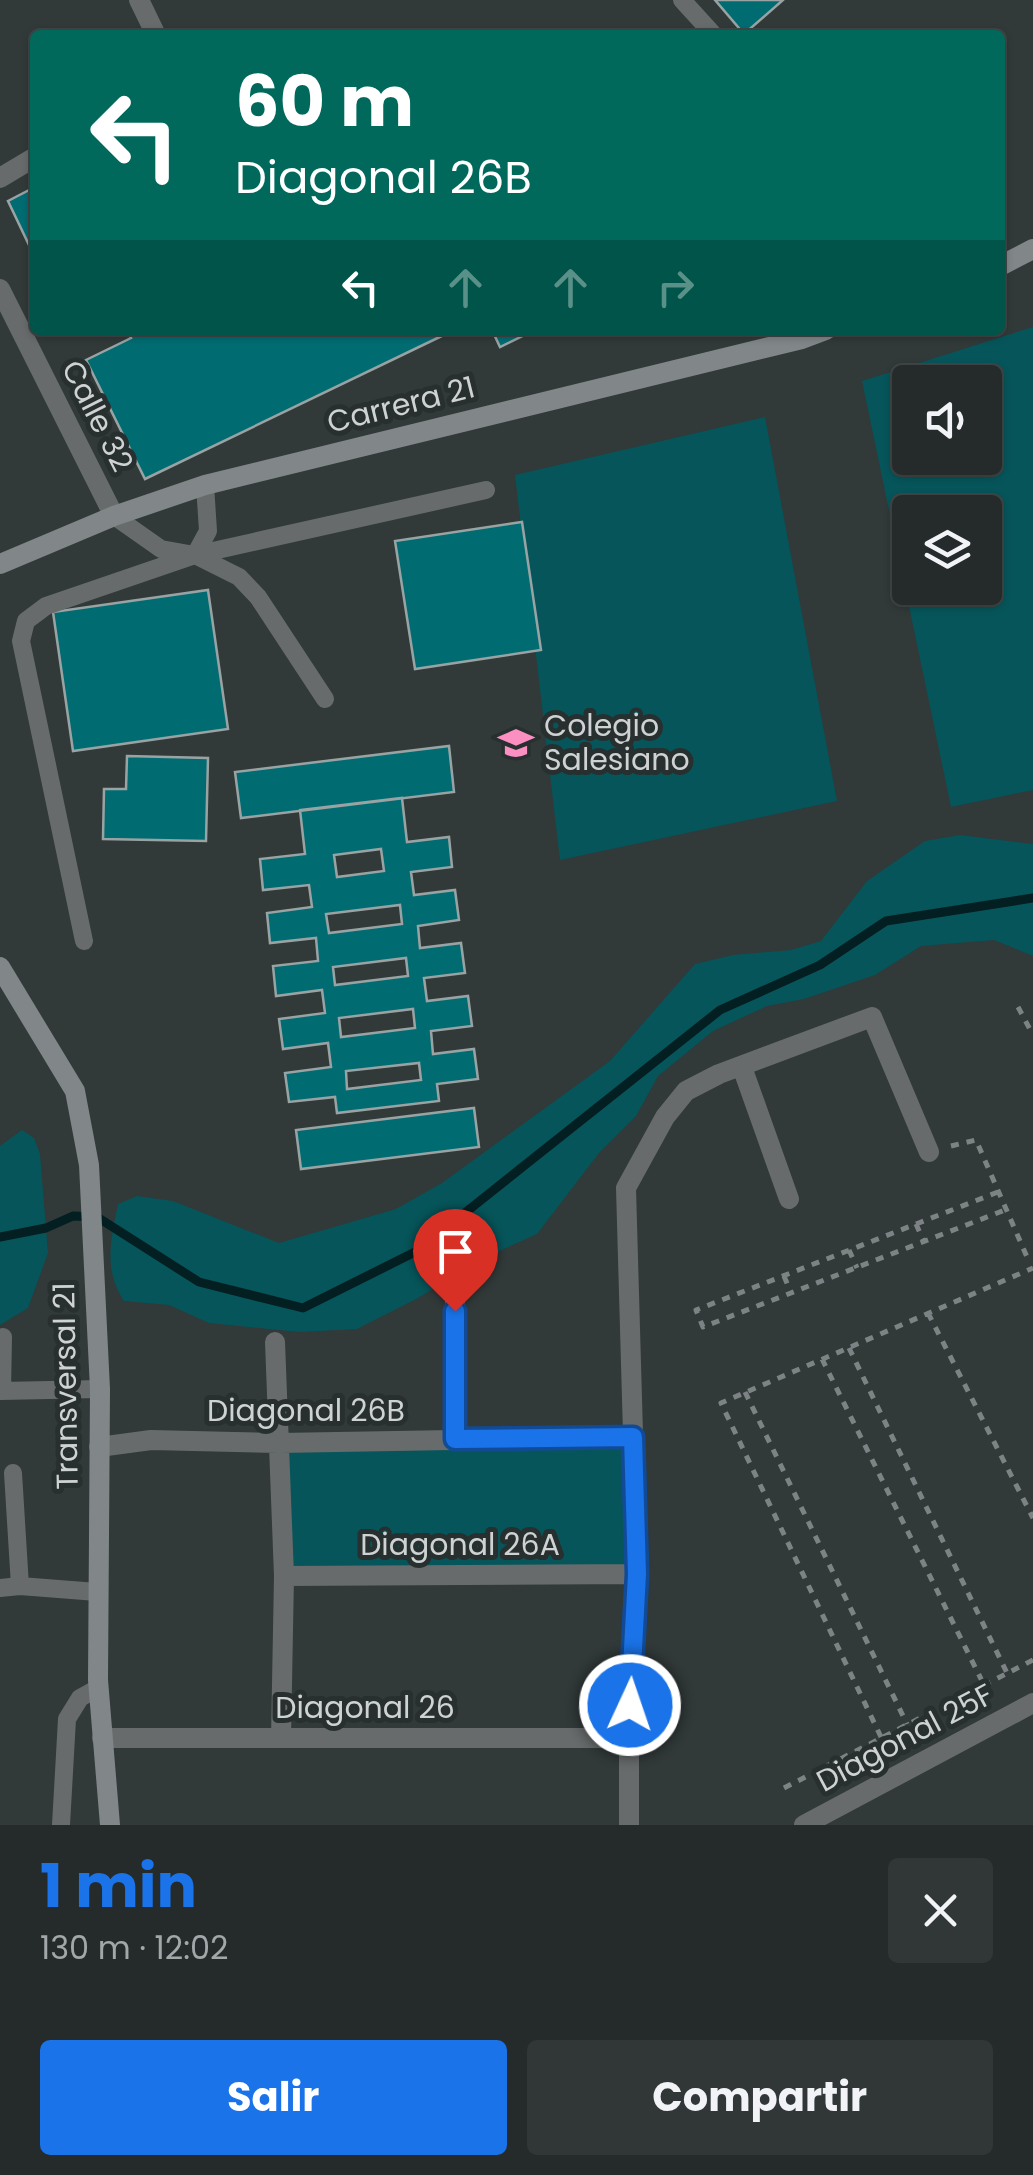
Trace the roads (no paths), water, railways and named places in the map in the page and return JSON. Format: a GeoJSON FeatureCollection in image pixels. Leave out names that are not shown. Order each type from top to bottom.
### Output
{"type":"FeatureCollection","features":[{"type":"Feature","properties":{"kind":"street"},"geometry":{"type":"LineString","coordinates":[[139,0],[154,30]]}},
{"type":"Feature","properties":{"kind":"street"},"geometry":{"type":"LineString","coordinates":[[0,178],[30,160]]}},
{"type":"Feature","properties":{"kind":"street"},"geometry":{"type":"LineString","coordinates":[[1005,263],[1033,248]]}},
{"type":"Feature","properties":{"kind":"street","name":"Calle 32"},"geometry":{"type":"LineString","coordinates":[[0,290],[114,516]]}},
{"type":"Feature","properties":{"kind":"street","name":"Carrera 21"},"geometry":{"type":"LineString","coordinates":[[0,564],[114,516],[205,484],[811,335]]}},
{"type":"Feature","properties":{"kind":"street","name":"Transversal 21"},"geometry":{"type":"LineString","coordinates":[[0,967],[75,1091],[90,1165],[100,1390],[98,1688],[110,1825]]}},
{"type":"Feature","properties":{"kind":"street"},"geometry":{"type":"LineString","coordinates":[[629,1825],[628,1738],[637,1574],[626,1188],[664,1117],[686,1091],[718,1074],[872,1018],[929,1152]]}},
{"type":"Feature","properties":{"kind":"street"},"geometry":{"type":"LineString","coordinates":[[742,1067],[790,1199]]}},
{"type":"Feature","properties":{"kind":"street"},"geometry":{"type":"LineString","coordinates":[[455,1279],[455,1439]]}},
{"type":"Feature","properties":{"kind":"street"},"geometry":{"type":"LineString","coordinates":[[275,1342],[284,1576],[282,1738]]}},
{"type":"Feature","properties":{"kind":"street","name":"Diagonal 26B"},"geometry":{"type":"LineString","coordinates":[[99,1447],[151,1440],[279,1443],[633,1437]]}},
{"type":"Feature","properties":{"kind":"street","name":"Diagonal 26A"},"geometry":{"type":"LineString","coordinates":[[284,1576],[637,1574]]}},
{"type":"Feature","properties":{"kind":"street","name":"Diagonal 25F"},"geometry":{"type":"LineString","coordinates":[[804,1825],[1033,1704]]}},
{"type":"Feature","properties":{"kind":"street","name":"Diagonal 26"},"geometry":{"type":"LineString","coordinates":[[102,1738],[628,1738]]}},
{"type":"Feature","properties":{"kind":"lane"},"geometry":{"type":"LineString","coordinates":[[682,0],[709,30]]}},
{"type":"Feature","properties":{"kind":"lane"},"geometry":{"type":"LineString","coordinates":[[195,554],[208,531],[205,484]]}},
{"type":"Feature","properties":{"kind":"lane"},"geometry":{"type":"LineString","coordinates":[[84,941],[21,641],[26,622],[46,606],[195,554],[486,490]]}},
{"type":"Feature","properties":{"kind":"lane"},"geometry":{"type":"LineString","coordinates":[[114,516],[161,549],[195,554],[239,576],[258,597],[325,699]]}},
{"type":"Feature","properties":{"kind":"lane"},"geometry":{"type":"LineString","coordinates":[[3,1338],[1,1392],[100,1390]]}},
{"type":"Feature","properties":{"kind":"lane"},"geometry":{"type":"LineString","coordinates":[[13,1472],[20,1586]]}},
{"type":"Feature","properties":{"kind":"lane"},"geometry":{"type":"LineString","coordinates":[[0,1588],[97,1592]]}},
{"type":"Feature","properties":{"kind":"lane"},"geometry":{"type":"LineString","coordinates":[[61,1825],[67,1718],[80,1698],[98,1688]]}},
{"type":"Feature","properties":{"kind":"waterway"},"geometry":{"type":"LineString","coordinates":[[0,1237],[46,1228],[73,1216],[97,1217],[199,1282],[303,1308],[417,1251],[720,1010],[820,965],[886,921],[1033,898]]}},
{"type":"Feature","properties":{"kind":"place","name":"Colegio Salesiano"},"geometry":{"type":"Point","coordinates":[516,743]}}]}
